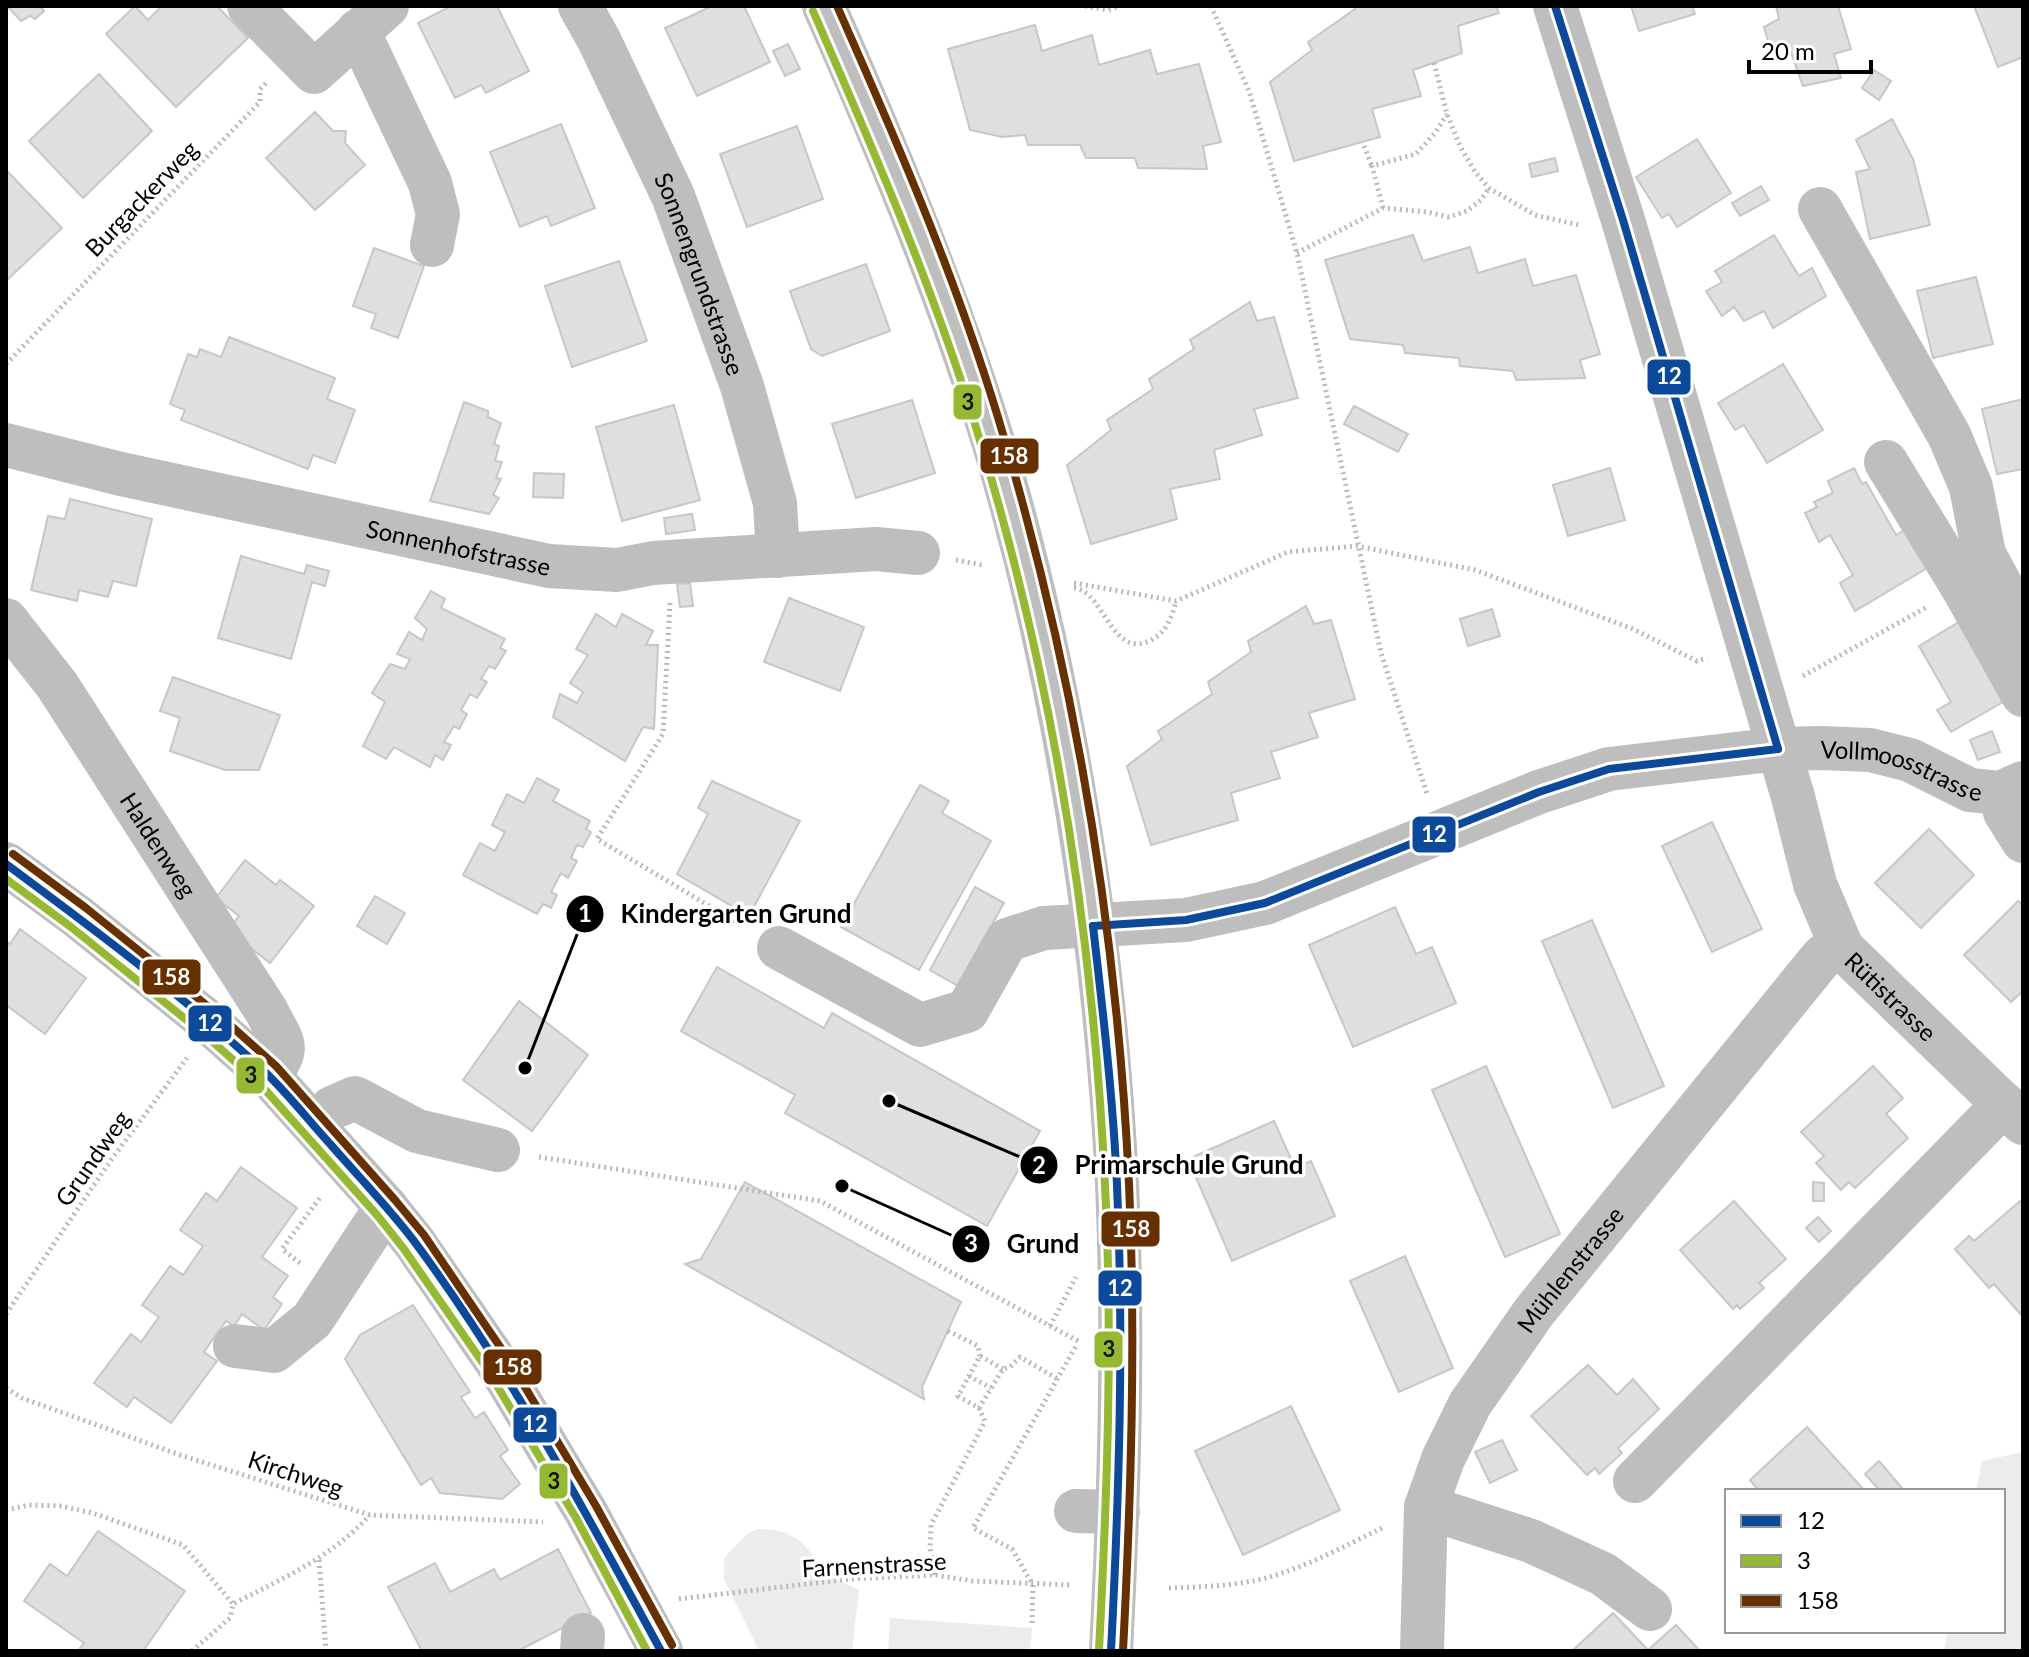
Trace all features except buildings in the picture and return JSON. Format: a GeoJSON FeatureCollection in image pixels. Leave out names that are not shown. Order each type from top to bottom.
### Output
{"type":"FeatureCollection","features":[{"type":"Feature","properties":{"kind":"street"},"geometry":{"type":"LineString","coordinates":[[249,6],[304,62],[372,18],[430,183],[438,214],[432,245]]}},
{"type":"Feature","properties":{"kind":"street","name":"Sonnengrundstrasse"},"geometry":{"type":"LineString","coordinates":[[580,6],[673,196],[742,386],[775,503],[778,556]]}},
{"type":"Feature","properties":{"kind":"street"},"geometry":{"type":"LineString","coordinates":[[824,6],[942,288],[993,442],[1034,600],[1061,730],[1093,926],[1117,1186],[1120,1275],[1097,1512],[1111,1651]]}},
{"type":"Feature","properties":{"kind":"street"},"geometry":{"type":"LineString","coordinates":[[1555,6],[1623,220],[1778,749]]}},
{"type":"Feature","properties":{"kind":"street"},"geometry":{"type":"LineString","coordinates":[[1820,209],[1949,435],[1971,487],[1984,554],[2023,627]]}},
{"type":"Feature","properties":{"kind":"street","name":"Sonnenhofstrasse"},"geometry":{"type":"LineString","coordinates":[[6,445],[137,477],[549,566],[617,570],[672,562],[876,549],[918,553]]}},
{"type":"Feature","properties":{"kind":"street"},"geometry":{"type":"LineString","coordinates":[[1886,462],[1963,588],[2023,695]]}},
{"type":"Feature","properties":{"kind":"street","name":"Haldenweg"},"geometry":{"type":"LineString","coordinates":[[6,620],[57,685],[267,1012],[284,1046],[283,1058],[268,1075]]}},
{"type":"Feature","properties":{"kind":"street","name":"Vollmoosstrasse"},"geometry":{"type":"LineString","coordinates":[[779,948],[920,1025],[967,1011],[1007,940],[1044,928],[1186,920],[1265,903],[1539,792],[1609,769],[1778,749],[1870,750],[1910,760],[1970,790],[2012,788]]}},
{"type":"Feature","properties":{"kind":"street","name":"Rütistrasse"},"geometry":{"type":"LineString","coordinates":[[1778,749],[1815,884],[1842,948],[2014,1113]]}},
{"type":"Feature","properties":{"kind":"street"},"geometry":{"type":"LineString","coordinates":[[2012,788],[2005,812],[2023,841]]}},
{"type":"Feature","properties":{"kind":"street"},"geometry":{"type":"LineString","coordinates":[[6,864],[78,917],[212,1025],[268,1075],[386,1207],[414,1242],[497,1363],[586,1512],[661,1651]]}},
{"type":"Feature","properties":{"kind":"street","name":"Mühlenstrasse"},"geometry":{"type":"LineString","coordinates":[[1422,1651],[1426,1507],[1443,1459],[1470,1404],[1534,1312],[1823,956],[1842,948]]}},
{"type":"Feature","properties":{"kind":"street"},"geometry":{"type":"LineString","coordinates":[[314,1125],[332,1108],[355,1098],[417,1131],[498,1150]]}},
{"type":"Feature","properties":{"kind":"street"},"geometry":{"type":"LineString","coordinates":[[1635,1481],[2014,1113]]}},
{"type":"Feature","properties":{"kind":"street"},"geometry":{"type":"LineString","coordinates":[[235,1346],[274,1351],[312,1320],[386,1207]]}},
{"type":"Feature","properties":{"kind":"street"},"geometry":{"type":"LineString","coordinates":[[1426,1507],[1531,1541],[1589,1567],[1650,1609]]}},
{"type":"Feature","properties":{"kind":"path"},"geometry":{"type":"LineString","coordinates":[[1085,6],[1108,10],[1120,6]]}},
{"type":"Feature","properties":{"kind":"path"},"geometry":{"type":"LineString","coordinates":[[1211,6],[1249,91],[1297,253],[1381,653],[1417,758],[1438,833]]}},
{"type":"Feature","properties":{"kind":"path","name":"Burgackerweg"},"geometry":{"type":"LineString","coordinates":[[6,364],[260,102],[260,89],[304,62]]}},
{"type":"Feature","properties":{"kind":"path"},"geometry":{"type":"LineString","coordinates":[[1434,63],[1447,114],[1475,172],[1489,188],[1535,215],[1586,226]]}},
{"type":"Feature","properties":{"kind":"path"},"geometry":{"type":"LineString","coordinates":[[1372,166],[1416,154],[1447,114]]}},
{"type":"Feature","properties":{"kind":"path"},"geometry":{"type":"LineString","coordinates":[[1364,146],[1383,208]]}},
{"type":"Feature","properties":{"kind":"path"},"geometry":{"type":"LineString","coordinates":[[1297,253],[1383,208],[1449,217],[1467,211],[1481,200],[1489,188]]}},
{"type":"Feature","properties":{"kind":"path"},"geometry":{"type":"LineString","coordinates":[[1147,598],[1176,601],[1288,552],[1357,546],[1475,570],[1633,629],[1697,661],[1746,646]]}},
{"type":"Feature","properties":{"kind":"path"},"geometry":{"type":"LineString","coordinates":[[672,562],[663,734],[597,839],[779,948]]}},
{"type":"Feature","properties":{"kind":"path"},"geometry":{"type":"LineString","coordinates":[[1070,588],[1078,587],[1086,592],[1117,634],[1140,644],[1162,633],[1176,601]]}},
{"type":"Feature","properties":{"kind":"path"},"geometry":{"type":"LineString","coordinates":[[1801,677],[1963,588]]}},
{"type":"Feature","properties":{"kind":"path","name":"Grundweg"},"geometry":{"type":"LineString","coordinates":[[6,1314],[111,1160],[212,1025]]}},
{"type":"Feature","properties":{"kind":"path"},"geometry":{"type":"LineString","coordinates":[[498,1150],[820,1201],[1087,1346]]}},
{"type":"Feature","properties":{"kind":"path"},"geometry":{"type":"LineString","coordinates":[[295,1274],[302,1265],[282,1249],[346,1162]]}},
{"type":"Feature","properties":{"kind":"path"},"geometry":{"type":"LineString","coordinates":[[1050,1326],[1083,1264]]}},
{"type":"Feature","properties":{"kind":"path"},"geometry":{"type":"LineString","coordinates":[[934,1575],[931,1525],[985,1421],[979,1408],[958,1396],[980,1356],[978,1346],[948,1331]]}},
{"type":"Feature","properties":{"kind":"path"},"geometry":{"type":"LineString","coordinates":[[1032,1623],[1033,1585],[1012,1549],[973,1528],[1078,1341]]}},
{"type":"Feature","properties":{"kind":"path"},"geometry":{"type":"LineString","coordinates":[[980,1356],[1003,1369]]}},
{"type":"Feature","properties":{"kind":"path"},"geometry":{"type":"LineString","coordinates":[[979,1408],[1003,1369],[1010,1367],[1020,1357],[1058,1379]]}},
{"type":"Feature","properties":{"kind":"path"},"geometry":{"type":"LineString","coordinates":[[969,1376],[991,1388]]}},
{"type":"Feature","properties":{"kind":"path","name":"Kirchweg"},"geometry":{"type":"LineString","coordinates":[[6,1388],[22,1398],[180,1455],[370,1515],[567,1523],[586,1512]]}},
{"type":"Feature","properties":{"kind":"path"},"geometry":{"type":"LineString","coordinates":[[6,1510],[29,1505],[60,1506],[93,1513],[183,1545],[233,1604]]}},
{"type":"Feature","properties":{"kind":"path"},"geometry":{"type":"LineString","coordinates":[[1169,1588],[1206,1587],[1263,1579],[1333,1552],[1426,1507]]}},
{"type":"Feature","properties":{"kind":"path"},"geometry":{"type":"LineString","coordinates":[[233,1604],[319,1560],[347,1540],[370,1515]]}},
{"type":"Feature","properties":{"kind":"path"},"geometry":{"type":"LineString","coordinates":[[319,1560],[326,1651]]}},
{"type":"Feature","properties":{"kind":"path","name":"Farnenstrasse"},"geometry":{"type":"LineString","coordinates":[[665,1600],[850,1579],[934,1575],[1033,1585],[1084,1585]]}},
{"type":"Feature","properties":{"kind":"path"},"geometry":{"type":"LineString","coordinates":[[192,1651],[230,1618],[233,1604]]}},
{"type":"Feature","properties":{"kind":"shaded area"},"geometry":{"type":"Polygon","coordinates":[[[2023,1452],[2023,1651],[1944,1651],[1948,1633],[2005,1633],[2005,1489],[1976,1489],[1982,1461],[2023,1452]]]}},
{"type":"Feature","properties":{"kind":"shaded area"},"geometry":{"type":"Polygon","coordinates":[[[758,1529],[789,1534],[810,1552],[820,1572],[859,1590],[852,1651],[759,1651],[724,1579],[724,1558],[747,1534],[758,1529]]]}},
{"type":"Feature","properties":{"kind":"shaded area"},"geometry":{"type":"Polygon","coordinates":[[[890,1618],[1032,1628],[1030,1651],[888,1651],[890,1618]]]}},
{"type":"Feature","properties":{"kind":"transit line","name":"158"},"geometry":{"type":"LineString","coordinates":[[837,6],[950,275],[988,385],[1053,623],[1089,809],[1115,996],[1129,1184],[1132,1418],[1123,1651]]}},
{"type":"Feature","properties":{"kind":"transit line","name":"12"},"geometry":{"type":"LineString","coordinates":[[1555,6],[1623,220],[1778,749]]}},
{"type":"Feature","properties":{"kind":"transit line","name":"3"},"geometry":{"type":"LineString","coordinates":[[813,11],[904,225],[964,389],[1007,535],[1029,626],[1066,811],[1091,998],[1105,1185],[1109,1301],[1108,1418],[1099,1650]]}},
{"type":"Feature","properties":{"kind":"transit line","name":"12"},"geometry":{"type":"LineString","coordinates":[[1093,926],[1186,920],[1265,903],[1539,792],[1609,769],[1778,749]]}},
{"type":"Feature","properties":{"kind":"transit line","name":"158"},"geometry":{"type":"LineString","coordinates":[[13,854],[86,908],[220,1016],[276,1066],[395,1200],[424,1235],[507,1357],[596,1506],[672,1645]]}},
{"type":"Feature","properties":{"kind":"transit line","name":"12"},"geometry":{"type":"LineString","coordinates":[[6,864],[139,965],[266,1073],[394,1216],[449,1290],[514,1390],[661,1651]]}},
{"type":"Feature","properties":{"kind":"transit line","name":"3"},"geometry":{"type":"LineString","coordinates":[[6,879],[204,1034],[260,1084],[377,1215],[487,1369],[576,1518],[647,1651]]}},
{"type":"Feature","properties":{"kind":"transit line","name":"12"},"geometry":{"type":"LineString","coordinates":[[1093,926],[1113,1120],[1119,1243],[1120,1418],[1111,1651]]}},
{"type":"Feature","properties":{"kind":"place","name":"Kindergarten Grund"},"geometry":{"type":"Point","coordinates":[525,1068]}},
{"type":"Feature","properties":{"kind":"place","name":"Primarschule Grund"},"geometry":{"type":"Point","coordinates":[889,1101]}},
{"type":"Feature","properties":{"kind":"place","name":"Grund"},"geometry":{"type":"Point","coordinates":[842,1186]}}]}
